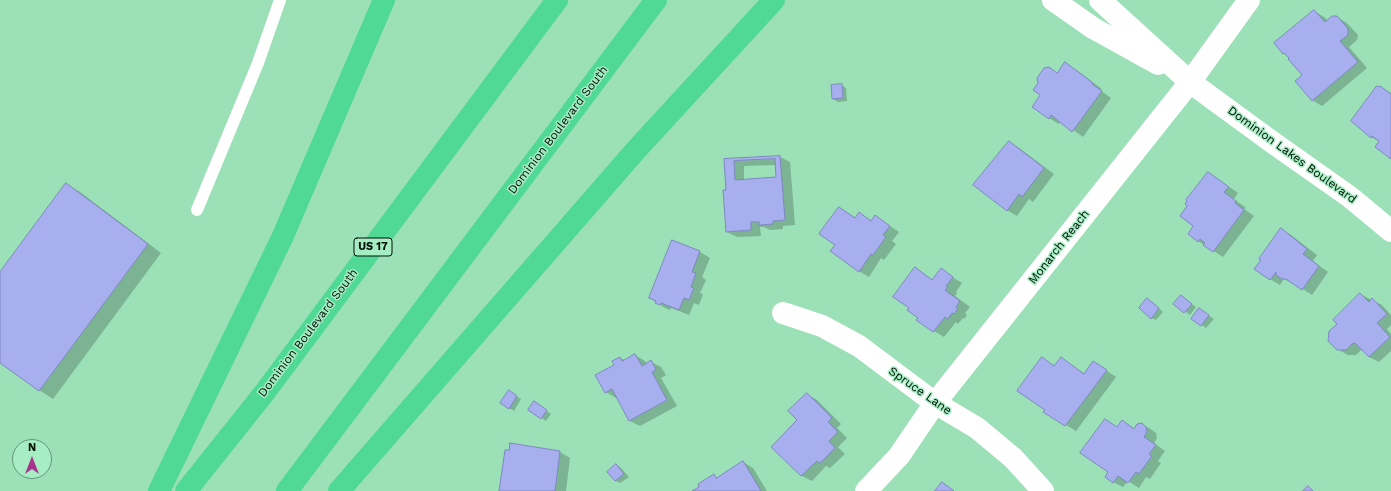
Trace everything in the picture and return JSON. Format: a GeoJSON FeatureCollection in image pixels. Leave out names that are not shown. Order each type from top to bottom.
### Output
{"type":"FeatureCollection","features":[{"type":"Feature","properties":{"kind":"highway"},"geometry":{"type":"LineString","coordinates":[[159,491],[283,236],[384,0]]}},
{"type":"Feature","properties":{"kind":"highway","name":"Dominion Boulevard South"},"geometry":{"type":"LineString","coordinates":[[186,491],[264,392],[557,0]]}},
{"type":"Feature","properties":{"kind":"highway","name":"Dominion Boulevard South"},"geometry":{"type":"LineString","coordinates":[[287,491],[656,0]]}},
{"type":"Feature","properties":{"kind":"highway"},"geometry":{"type":"LineString","coordinates":[[339,491],[636,150],[774,0]]}},
{"type":"Feature","properties":{"kind":"street","name":"Dominion Lakes Boulevard"},"geometry":{"type":"LineString","coordinates":[[1053,0],[1093,28],[1190,82]]}},
{"type":"Feature","properties":{"kind":"street","name":"Dominion Lakes Boulevard"},"geometry":{"type":"LineString","coordinates":[[1100,0],[1190,82],[1350,197],[1391,231]]}},
{"type":"Feature","properties":{"kind":"street","name":"Monarch Reach"},"geometry":{"type":"LineString","coordinates":[[866,491],[899,456],[935,403],[1190,82],[1249,0]]}},
{"type":"Feature","properties":{"kind":"street","name":"Spruce Lane"},"geometry":{"type":"LineString","coordinates":[[783,313],[822,326],[859,346],[935,403],[977,428],[1013,458],[1043,491]]}},
{"type":"Feature","properties":{"kind":"lane"},"geometry":{"type":"LineString","coordinates":[[198,210],[258,63],[280,0]]}},
{"type":"Feature","properties":{"kind":"building"},"geometry":{"type":"Polygon","coordinates":[[[1314,10],[1325,22],[1332,16],[1337,16],[1348,29],[1348,35],[1340,41],[1358,62],[1312,101],[1295,81],[1302,75],[1288,59],[1289,58],[1284,53],[1283,54],[1274,43],[1314,10]]]}},
{"type":"Feature","properties":{"kind":"building"},"geometry":{"type":"Polygon","coordinates":[[[1065,62],[1102,91],[1072,132],[1051,115],[1049,119],[1032,107],[1040,95],[1033,90],[1038,83],[1037,78],[1044,68],[1049,67],[1057,73],[1065,62]]]}},
{"type":"Feature","properties":{"kind":"building"},"geometry":{"type":"Polygon","coordinates":[[[842,84],[843,98],[832,99],[831,85],[842,84]]]}},
{"type":"Feature","properties":{"kind":"building"},"geometry":{"type":"Polygon","coordinates":[[[1377,86],[1380,86],[1391,94],[1391,159],[1375,147],[1379,141],[1372,136],[1371,138],[1351,121],[1377,86]]]}},
{"type":"Feature","properties":{"kind":"building"},"geometry":{"type":"Polygon","coordinates":[[[1009,141],[1044,168],[1022,197],[1019,194],[1007,211],[973,185],[1009,141]]]}},
{"type":"Feature","properties":{"kind":"building"},"geometry":{"type":"Polygon","coordinates":[[[780,156],[785,220],[773,221],[773,224],[759,225],[759,222],[751,222],[751,230],[726,232],[723,190],[726,190],[724,159],[780,156]],[[775,159],[734,161],[735,180],[776,177],[775,159]]]}},
{"type":"Feature","properties":{"kind":"building"},"geometry":{"type":"Polygon","coordinates":[[[1208,172],[1229,187],[1224,192],[1236,201],[1235,203],[1244,210],[1213,252],[1203,245],[1205,243],[1200,239],[1198,242],[1188,234],[1193,226],[1180,216],[1187,206],[1185,204],[1187,201],[1186,200],[1208,172]]]}},
{"type":"Feature","properties":{"kind":"building"},"geometry":{"type":"Polygon","coordinates":[[[66,183],[148,244],[39,391],[0,363],[0,272],[66,183]]]}},
{"type":"Feature","properties":{"kind":"building"},"geometry":{"type":"Polygon","coordinates":[[[839,207],[855,218],[859,212],[871,221],[875,215],[890,226],[883,235],[886,237],[873,255],[871,254],[859,272],[830,251],[835,245],[819,234],[839,207]]]}},
{"type":"Feature","properties":{"kind":"building"},"geometry":{"type":"Polygon","coordinates":[[[1281,228],[1307,249],[1303,254],[1319,266],[1302,290],[1286,279],[1282,279],[1276,275],[1276,272],[1270,280],[1254,269],[1261,260],[1259,259],[1281,228]]]}},
{"type":"Feature","properties":{"kind":"building"},"geometry":{"type":"Polygon","coordinates":[[[672,240],[700,251],[692,272],[696,273],[691,287],[694,288],[689,300],[684,298],[679,310],[661,303],[660,305],[655,303],[656,301],[649,298],[672,240]]]}},
{"type":"Feature","properties":{"kind":"building"},"geometry":{"type":"Polygon","coordinates":[[[915,267],[932,280],[941,268],[953,277],[946,286],[948,287],[945,290],[960,301],[954,314],[952,313],[948,319],[945,317],[933,332],[916,320],[918,318],[907,310],[909,308],[893,297],[915,267]]]}},
{"type":"Feature","properties":{"kind":"building"},"geometry":{"type":"Polygon","coordinates":[[[1360,293],[1369,302],[1372,298],[1387,314],[1377,323],[1390,337],[1369,357],[1355,343],[1346,350],[1337,350],[1328,341],[1329,331],[1337,324],[1333,320],[1360,293]]]}},
{"type":"Feature","properties":{"kind":"building"},"geometry":{"type":"Polygon","coordinates":[[[1181,295],[1192,304],[1184,313],[1173,304],[1181,295]]]}},
{"type":"Feature","properties":{"kind":"building"},"geometry":{"type":"Polygon","coordinates":[[[1147,298],[1159,308],[1151,319],[1139,308],[1147,298]]]}},
{"type":"Feature","properties":{"kind":"building"},"geometry":{"type":"Polygon","coordinates":[[[1199,308],[1209,315],[1201,326],[1191,319],[1199,308]]]}},
{"type":"Feature","properties":{"kind":"building"},"geometry":{"type":"Polygon","coordinates":[[[635,354],[642,366],[651,360],[656,370],[652,372],[667,400],[629,421],[612,389],[605,393],[595,375],[614,365],[612,361],[620,357],[622,361],[635,354]]]}},
{"type":"Feature","properties":{"kind":"building"},"geometry":{"type":"Polygon","coordinates":[[[1042,357],[1054,366],[1061,357],[1084,374],[1093,361],[1107,370],[1065,426],[1043,412],[1045,410],[1017,391],[1042,357]]]}},
{"type":"Feature","properties":{"kind":"building"},"geometry":{"type":"Polygon","coordinates":[[[509,390],[517,396],[509,409],[500,403],[509,390]]]}},
{"type":"Feature","properties":{"kind":"building"},"geometry":{"type":"Polygon","coordinates":[[[807,393],[832,418],[828,422],[838,432],[829,441],[835,448],[820,463],[817,461],[801,476],[771,447],[797,420],[788,411],[807,393]]]}},
{"type":"Feature","properties":{"kind":"building"},"geometry":{"type":"Polygon","coordinates":[[[534,401],[547,410],[541,419],[528,410],[534,401]]]}},
{"type":"Feature","properties":{"kind":"building"},"geometry":{"type":"Polygon","coordinates":[[[1105,419],[1117,427],[1122,420],[1134,429],[1137,424],[1142,423],[1146,427],[1147,432],[1144,437],[1156,445],[1149,454],[1152,456],[1139,474],[1136,472],[1128,483],[1118,476],[1113,483],[1105,477],[1108,472],[1080,453],[1105,419]]]}},
{"type":"Feature","properties":{"kind":"building"},"geometry":{"type":"Polygon","coordinates":[[[510,443],[560,451],[555,491],[499,491],[505,450],[509,450],[510,443]]]}},
{"type":"Feature","properties":{"kind":"building"},"geometry":{"type":"Polygon","coordinates":[[[743,461],[761,491],[692,491],[699,487],[698,484],[714,474],[716,478],[743,461]]]}},
{"type":"Feature","properties":{"kind":"building"},"geometry":{"type":"Polygon","coordinates":[[[616,464],[624,474],[615,481],[607,472],[616,464]]]}},
{"type":"Feature","properties":{"kind":"building"},"geometry":{"type":"Polygon","coordinates":[[[942,482],[954,491],[935,491],[942,482]]]}},
{"type":"Feature","properties":{"kind":"building"},"geometry":{"type":"Polygon","coordinates":[[[1308,486],[1313,491],[1303,491],[1308,486]]]}}]}
